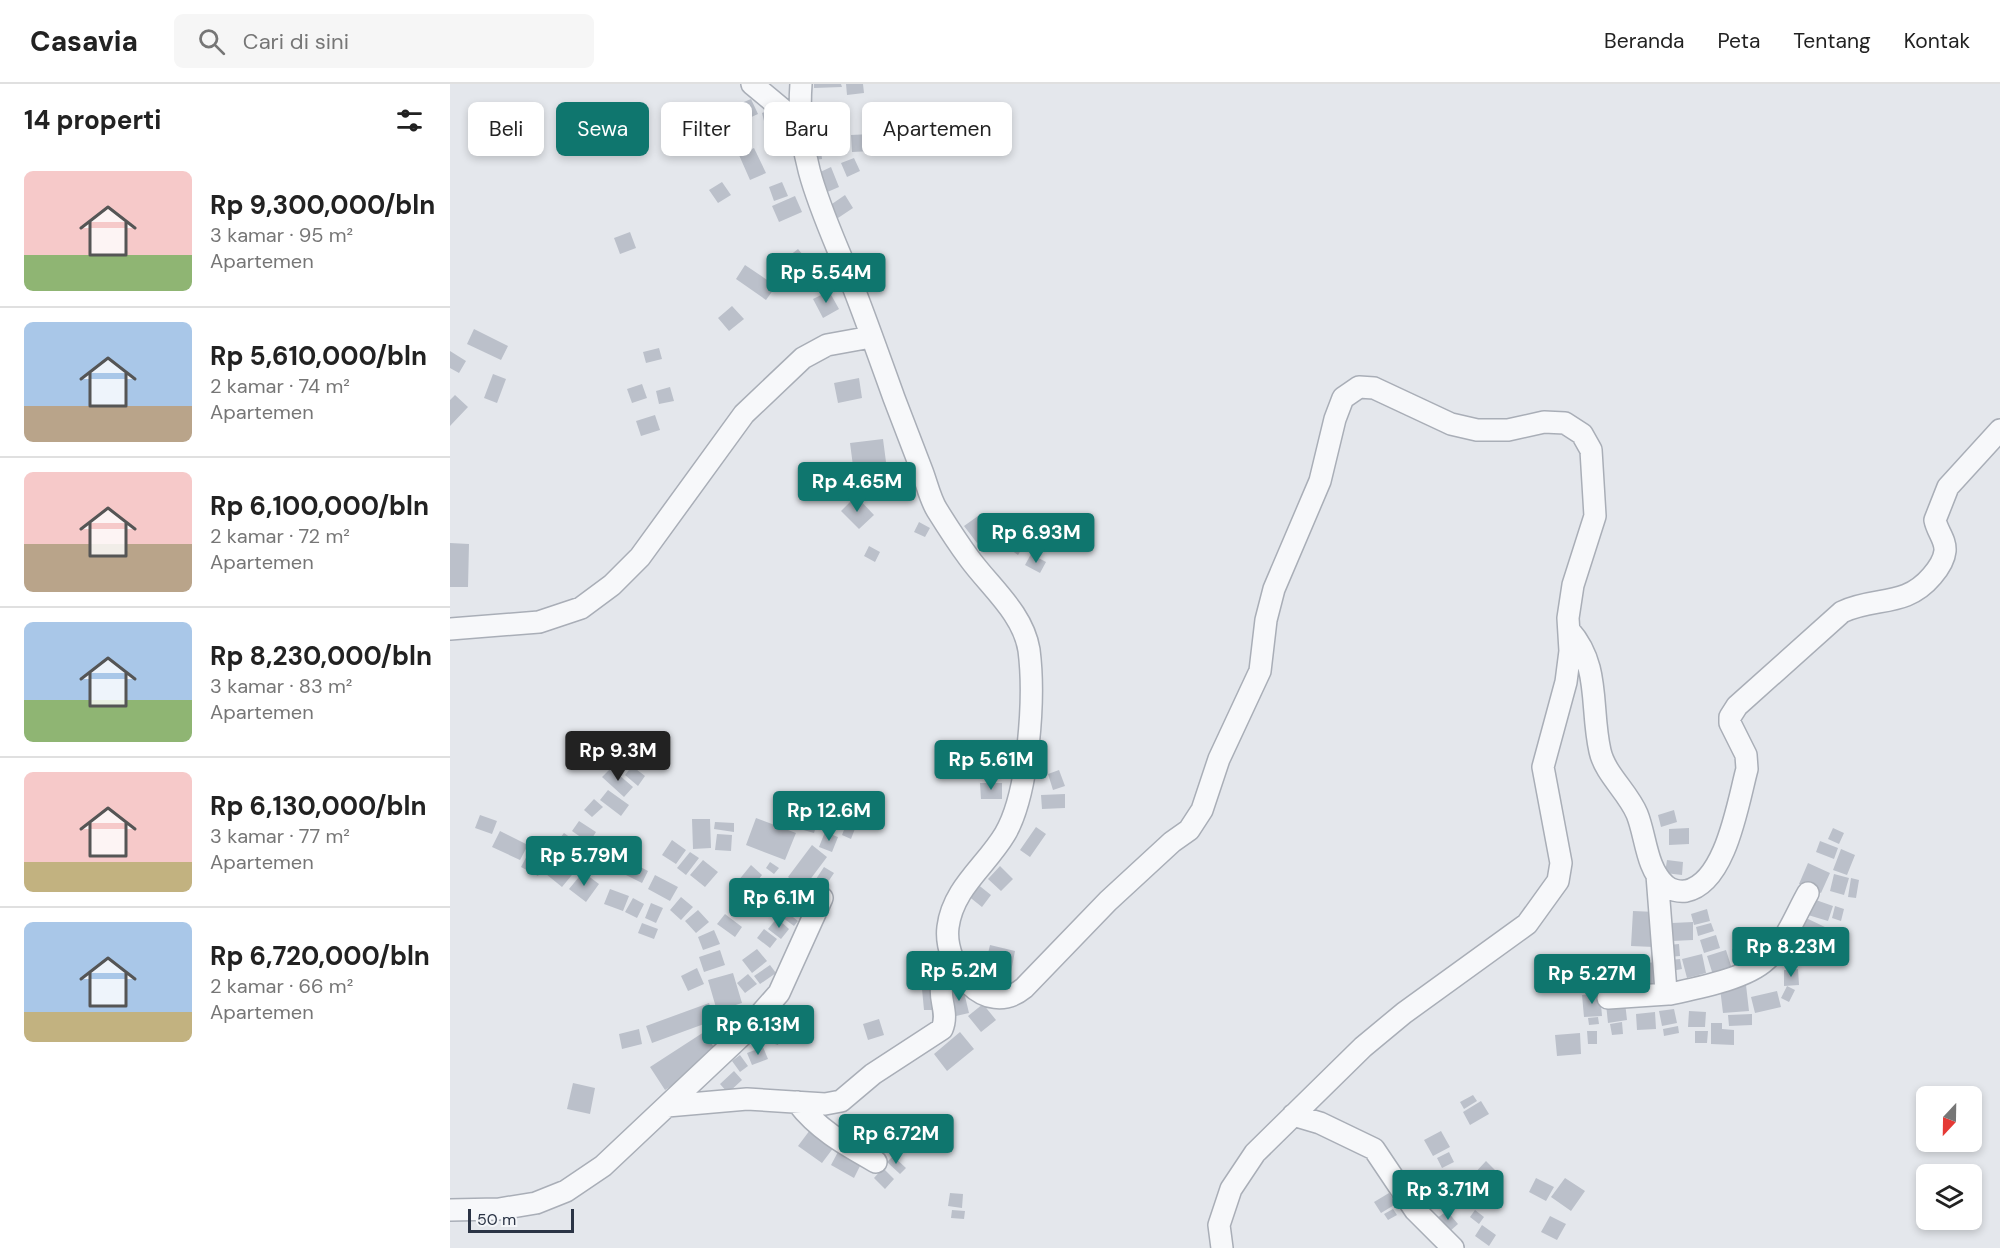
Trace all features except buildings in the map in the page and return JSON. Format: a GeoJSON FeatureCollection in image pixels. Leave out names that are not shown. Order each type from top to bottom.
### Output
{"type":"FeatureCollection","features":[{"type":"Feature","properties":{"kind":"street"},"geometry":{"type":"LineString","coordinates":[[752,84],[774,102]]}},
{"type":"Feature","properties":{"kind":"street"},"geometry":{"type":"LineString","coordinates":[[800,102],[801,84]]}},
{"type":"Feature","properties":{"kind":"street"},"geometry":{"type":"LineString","coordinates":[[805,156],[809,178],[936,507],[970,559],[1017,618],[1028,648],[1030,687],[1024,781],[1017,810],[1004,837],[962,889],[953,905],[947,937],[957,969],[982,994],[1001,999],[1015,995],[1108,901],[1172,842],[1189,830],[1202,810],[1219,759],[1260,671],[1266,620],[1274,589],[1320,481],[1335,419],[1343,398],[1350,391],[1359,387],[1374,388],[1450,424],[1477,430],[1508,430],[1544,422],[1564,423],[1582,434],[1591,450],[1596,516],[1573,585],[1566,682],[1543,767],[1561,863],[1558,881],[1527,924],[1404,1013],[1363,1047],[1255,1153],[1231,1189],[1219,1225],[1222,1248]]}},
{"type":"Feature","properties":{"kind":"street"},"geometry":{"type":"LineString","coordinates":[[450,629],[539,622],[581,608],[612,585],[640,557],[744,414],[802,358],[827,345],[871,337]]}},
{"type":"Feature","properties":{"kind":"street"},"geometry":{"type":"LineString","coordinates":[[1657,876],[1670,889],[1681,892],[1692,890],[1713,870],[1728,839],[1747,769],[1746,755],[1730,723],[1730,717],[1737,706],[1842,612],[1853,607],[1907,597],[1931,578],[1941,565],[1945,551],[1944,541],[1935,520],[1947,487],[2000,430]]}},
{"type":"Feature","properties":{"kind":"street"},"geometry":{"type":"LineString","coordinates":[[1568,630],[1580,642],[1590,663],[1602,759],[1637,814],[1657,876],[1668,994]]}},
{"type":"Feature","properties":{"kind":"street"},"geometry":{"type":"LineString","coordinates":[[1608,998],[1668,994],[1700,987],[1761,964],[1774,952],[1808,893]]}},
{"type":"Feature","properties":{"kind":"street"},"geometry":{"type":"LineString","coordinates":[[450,1210],[500,1209],[527,1205],[566,1191],[603,1166],[741,1036],[779,993],[822,898]]}},
{"type":"Feature","properties":{"kind":"street"},"geometry":{"type":"LineString","coordinates":[[667,1106],[747,1099],[825,1104],[841,1101],[911,1047],[938,1034],[944,1024],[941,986],[947,975],[957,969]]}},
{"type":"Feature","properties":{"kind":"street"},"geometry":{"type":"LineString","coordinates":[[797,1102],[811,1120],[830,1135],[876,1162]]}},
{"type":"Feature","properties":{"kind":"street"},"geometry":{"type":"LineString","coordinates":[[1293,1115],[1320,1123],[1374,1149],[1415,1210],[1453,1248]]}}]}
